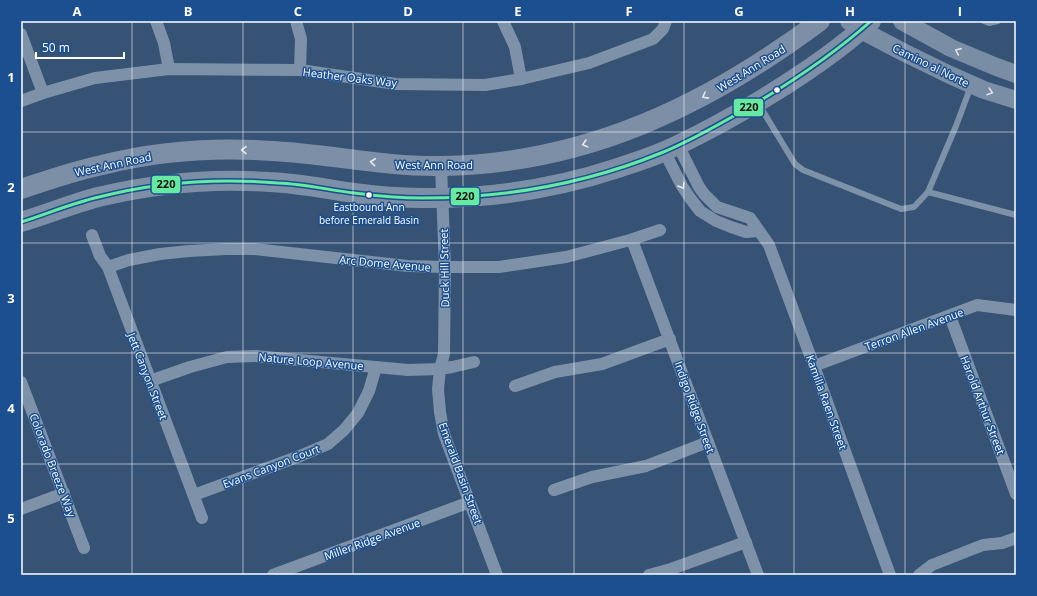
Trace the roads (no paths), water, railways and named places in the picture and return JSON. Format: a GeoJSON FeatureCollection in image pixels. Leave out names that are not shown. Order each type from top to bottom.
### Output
{"type":"FeatureCollection","features":[{"type":"Feature","properties":{"kind":"main road","name":"West Ann Road"},"geometry":{"type":"LineString","coordinates":[[21,189],[103,164],[150,155],[183,152],[226,150],[274,151],[380,163],[441,166],[497,162],[541,155],[592,142],[636,127],[687,105],[715,90],[788,44],[820,21]]}},
{"type":"Feature","properties":{"kind":"main road"},"geometry":{"type":"LineString","coordinates":[[902,21],[952,48],[1016,74]]}},
{"type":"Feature","properties":{"kind":"main road"},"geometry":{"type":"LineString","coordinates":[[21,222],[98,197],[147,188],[199,182],[269,182],[306,185],[370,195],[443,198],[510,193],[599,174],[671,148],[709,130],[758,102],[847,42],[860,24]]}},
{"type":"Feature","properties":{"kind":"main road","name":"Camino al Norte"},"geometry":{"type":"LineString","coordinates":[[860,24],[903,52],[950,75],[984,90],[1016,100]]}},
{"type":"Feature","properties":{"kind":"street"},"geometry":{"type":"LineString","coordinates":[[156,21],[164,43],[169,69]]}},
{"type":"Feature","properties":{"kind":"street"},"geometry":{"type":"LineString","coordinates":[[296,21],[301,39],[300,70]]}},
{"type":"Feature","properties":{"kind":"street"},"geometry":{"type":"LineString","coordinates":[[503,21],[515,47],[521,79]]}},
{"type":"Feature","properties":{"kind":"street","name":"Heather Oaks Way"},"geometry":{"type":"LineString","coordinates":[[21,101],[95,78],[169,69],[300,70],[396,84],[485,85],[521,79],[589,64],[652,39],[663,29],[666,21]]}},
{"type":"Feature","properties":{"kind":"street"},"geometry":{"type":"LineString","coordinates":[[21,34],[43,94]]}},
{"type":"Feature","properties":{"kind":"street"},"geometry":{"type":"LineString","coordinates":[[671,148],[682,186],[700,211],[716,221],[731,227],[746,232],[758,231]]}},
{"type":"Feature","properties":{"kind":"street","name":"Kamilla Raen Street"},"geometry":{"type":"LineString","coordinates":[[671,148],[698,187],[717,207],[750,218],[769,245],[890,575]]}},
{"type":"Feature","properties":{"kind":"street","name":"Duck Hill Street"},"geometry":{"type":"LineString","coordinates":[[440,369],[444,354],[445,267],[441,166]]}},
{"type":"Feature","properties":{"kind":"street","name":"Arc Dome Avenue"},"geometry":{"type":"LineString","coordinates":[[108,267],[130,260],[189,250],[240,249],[254,249],[408,266],[499,267],[566,257],[632,240],[660,230]]}},
{"type":"Feature","properties":{"kind":"street","name":"Jett Canyon Street"},"geometry":{"type":"LineString","coordinates":[[92,235],[100,256],[108,267],[202,518]]}},
{"type":"Feature","properties":{"kind":"street","name":"Indigo Ridge Street"},"geometry":{"type":"LineString","coordinates":[[632,240],[758,575]]}},
{"type":"Feature","properties":{"kind":"street","name":"Terron Allen Avenue"},"geometry":{"type":"LineString","coordinates":[[814,366],[977,305],[1016,310]]}},
{"type":"Feature","properties":{"kind":"street","name":"Harold Arthur Street"},"geometry":{"type":"LineString","coordinates":[[950,316],[1016,494]]}},
{"type":"Feature","properties":{"kind":"street"},"geometry":{"type":"LineString","coordinates":[[515,386],[556,372],[602,364],[670,339]]}},
{"type":"Feature","properties":{"kind":"street","name":"Nature Loop Avenue"},"geometry":{"type":"LineString","coordinates":[[150,381],[190,367],[227,357],[255,356],[408,370],[440,369],[474,362]]}},
{"type":"Feature","properties":{"kind":"street","name":"Evans Canyon Court"},"geometry":{"type":"LineString","coordinates":[[194,495],[300,456],[328,444],[344,430],[358,413],[369,391],[376,367]]}},
{"type":"Feature","properties":{"kind":"street","name":"Emerald Basin Street"},"geometry":{"type":"LineString","coordinates":[[440,369],[438,389],[444,434],[497,575]]}},
{"type":"Feature","properties":{"kind":"street","name":"Colorado Breeze Way"},"geometry":{"type":"LineString","coordinates":[[21,382],[84,548]]}},
{"type":"Feature","properties":{"kind":"street"},"geometry":{"type":"LineString","coordinates":[[554,490],[592,477],[646,466],[708,442]]}},
{"type":"Feature","properties":{"kind":"street"},"geometry":{"type":"LineString","coordinates":[[21,509],[64,493]]}},
{"type":"Feature","properties":{"kind":"street","name":"Miller Ridge Avenue"},"geometry":{"type":"LineString","coordinates":[[273,575],[470,502]]}},
{"type":"Feature","properties":{"kind":"street"},"geometry":{"type":"LineString","coordinates":[[919,575],[932,565],[983,545],[1002,543],[1016,538]]}},
{"type":"Feature","properties":{"kind":"street"},"geometry":{"type":"LineString","coordinates":[[649,575],[671,569],[746,542]]}},
{"type":"Feature","properties":{"kind":"lane"},"geometry":{"type":"LineString","coordinates":[[984,21],[989,23],[998,21]]}},
{"type":"Feature","properties":{"kind":"lane"},"geometry":{"type":"LineString","coordinates":[[758,102],[795,164],[803,170],[901,209],[914,208],[928,192],[956,126],[971,84]]}},
{"type":"Feature","properties":{"kind":"lane"},"geometry":{"type":"LineString","coordinates":[[928,192],[1016,214]]}},
{"type":"Feature","properties":{"kind":"lane"},"geometry":{"type":"LineString","coordinates":[[731,227],[734,213]]}},
{"type":"Feature","properties":{"kind":"place","name":"Eastbound Ann before Emerald Basin"},"geometry":{"type":"Point","coordinates":[369,195]}}]}
